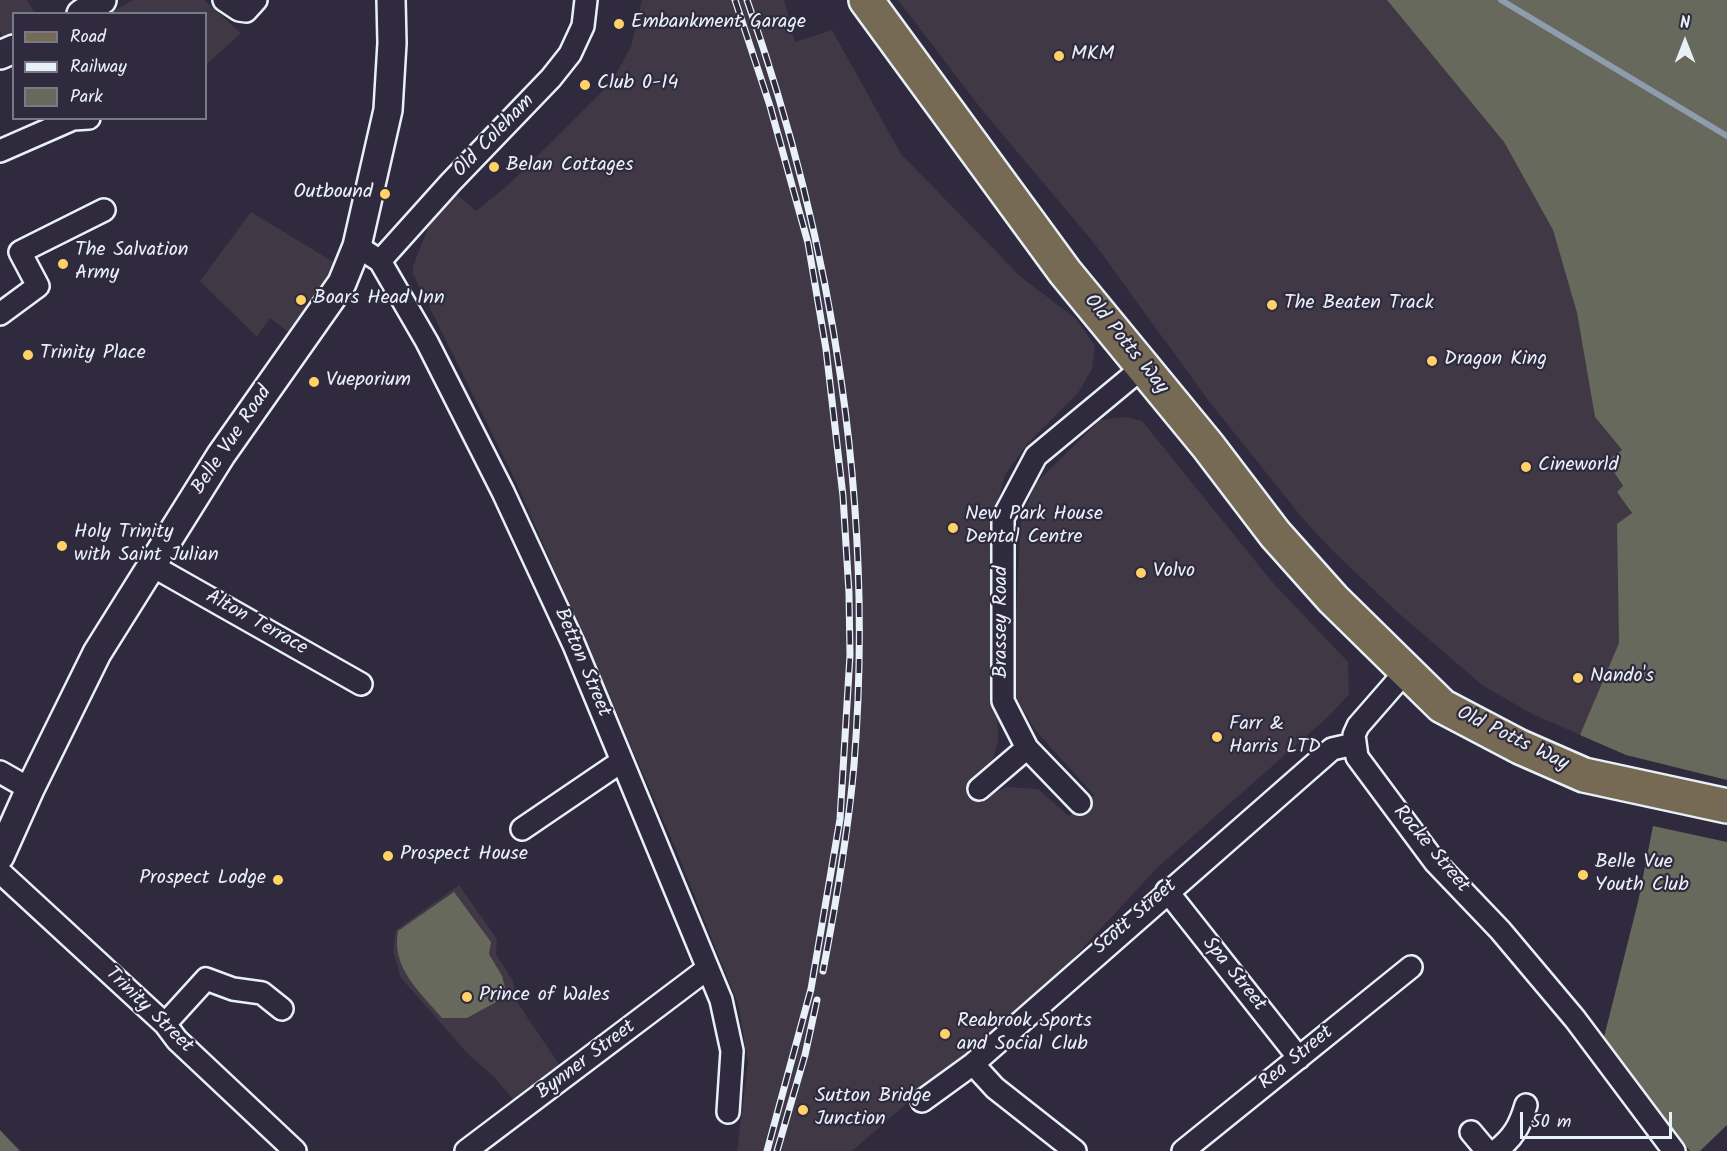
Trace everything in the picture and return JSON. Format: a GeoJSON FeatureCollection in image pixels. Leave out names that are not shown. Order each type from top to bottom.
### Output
{"type":"FeatureCollection","features":[{"type":"Feature","properties":{"kind":"main road","name":"Old Potts Way"},"geometry":{"type":"LineString","coordinates":[[866,0],[1065,273],[1208,446],[1282,542],[1333,599],[1442,706],[1520,747],[1584,775],[1727,806]]}},
{"type":"Feature","properties":{"kind":"street"},"geometry":{"type":"LineString","coordinates":[[84,12],[102,0]]}},
{"type":"Feature","properties":{"kind":"street"},"geometry":{"type":"LineString","coordinates":[[224,0],[239,10],[246,11],[256,0]]}},
{"type":"Feature","properties":{"kind":"street","name":"Belle Vue Road"},"geometry":{"type":"LineString","coordinates":[[0,856],[30,789],[97,653],[221,455],[342,283],[357,246],[373,182],[391,85],[391,0]]}},
{"type":"Feature","properties":{"kind":"street","name":"Old Coleham"},"geometry":{"type":"LineString","coordinates":[[386,255],[551,78],[570,54],[583,26],[586,0]]}},
{"type":"Feature","properties":{"kind":"street"},"geometry":{"type":"LineString","coordinates":[[0,151],[71,120]]}},
{"type":"Feature","properties":{"kind":"street"},"geometry":{"type":"LineString","coordinates":[[0,314],[38,286],[20,252],[104,210]]}},
{"type":"Feature","properties":{"kind":"street","name":"Betton Street"},"geometry":{"type":"LineString","coordinates":[[357,246],[386,255],[503,492],[566,627],[721,1000],[732,1051],[728,1112]]}},
{"type":"Feature","properties":{"kind":"street","name":"Brassey Road"},"geometry":{"type":"LineString","coordinates":[[1080,803],[1027,748],[1003,701],[1003,518],[1036,456],[1142,368]]}},
{"type":"Feature","properties":{"kind":"street","name":"Alton Terrace"},"geometry":{"type":"LineString","coordinates":[[151,565],[361,684]]}},
{"type":"Feature","properties":{"kind":"street"},"geometry":{"type":"LineString","coordinates":[[1354,744],[1358,726],[1406,671]]}},
{"type":"Feature","properties":{"kind":"street","name":"Scott Street"},"geometry":{"type":"LineString","coordinates":[[922,1101],[972,1064],[1332,749],[1354,744]]}},
{"type":"Feature","properties":{"kind":"street","name":"Rocke Street"},"geometry":{"type":"LineString","coordinates":[[1354,744],[1357,757],[1436,862],[1500,930],[1575,1019],[1674,1151]]}},
{"type":"Feature","properties":{"kind":"street"},"geometry":{"type":"LineString","coordinates":[[979,789],[1027,748]]}},
{"type":"Feature","properties":{"kind":"street"},"geometry":{"type":"LineString","coordinates":[[522,829],[622,761]]}},
{"type":"Feature","properties":{"kind":"street"},"geometry":{"type":"LineString","coordinates":[[0,772],[30,789]]}},
{"type":"Feature","properties":{"kind":"street","name":"Trinity Street"},"geometry":{"type":"LineString","coordinates":[[0,872],[165,1024],[177,1040],[295,1151]]}},
{"type":"Feature","properties":{"kind":"street","name":"Spa Street"},"geometry":{"type":"LineString","coordinates":[[1167,891],[1299,1058]]}},
{"type":"Feature","properties":{"kind":"street","name":"Rea Street"},"geometry":{"type":"LineString","coordinates":[[1183,1151],[1411,967]]}},
{"type":"Feature","properties":{"kind":"street","name":"Bynner Street"},"geometry":{"type":"LineString","coordinates":[[466,1151],[707,969]]}},
{"type":"Feature","properties":{"kind":"street"},"geometry":{"type":"LineString","coordinates":[[165,1024],[206,979],[233,990],[262,993],[282,1009]]}},
{"type":"Feature","properties":{"kind":"street"},"geometry":{"type":"LineString","coordinates":[[972,1064],[995,1088],[1075,1151]]}},
{"type":"Feature","properties":{"kind":"street"},"geometry":{"type":"LineString","coordinates":[[1496,1151],[1510,1140],[1520,1125],[1526,1105]]}},
{"type":"Feature","properties":{"kind":"street"},"geometry":{"type":"LineString","coordinates":[[1471,1132],[1487,1151]]}},
{"type":"Feature","properties":{"kind":"shaded area"},"geometry":{"type":"Polygon","coordinates":[[[0,0],[27,0],[34,12],[12,12],[12,32],[3,37],[0,32],[0,0]]]}},
{"type":"Feature","properties":{"kind":"shaded area"},"geometry":{"type":"Polygon","coordinates":[[[133,0],[204,0],[241,33],[207,64],[207,12],[112,12],[133,0]]]}},
{"type":"Feature","properties":{"kind":"shaded area"},"geometry":{"type":"Polygon","coordinates":[[[642,0],[784,0],[795,42],[832,30],[901,154],[1021,277],[1076,319],[1095,346],[1092,369],[1078,393],[1028,443],[1005,475],[994,514],[998,741],[992,763],[971,786],[986,801],[995,792],[1007,787],[1038,789],[1069,816],[1094,795],[1035,730],[1012,690],[1021,520],[1036,483],[1100,420],[1126,417],[1142,421],[1273,583],[1348,662],[1349,694],[1330,715],[1158,867],[1066,966],[852,1151],[737,1151],[748,1062],[738,1004],[675,847],[517,484],[413,274],[413,266],[432,218],[453,191],[476,211],[507,186],[611,83],[631,47],[642,0]]]}},
{"type":"Feature","properties":{"kind":"shaded area"},"geometry":{"type":"Polygon","coordinates":[[[898,0],[1387,0],[1504,142],[1553,230],[1577,313],[1595,417],[1622,451],[1608,462],[1623,487],[1618,492],[1632,514],[1626,755],[1532,714],[1482,685],[1395,610],[1333,551],[1304,520],[1208,400],[1094,243],[982,110],[898,0]]]}},
{"type":"Feature","properties":{"kind":"shaded area"},"geometry":{"type":"Polygon","coordinates":[[[251,212],[335,263],[330,282],[291,334],[270,318],[257,337],[200,281],[251,212]]]}},
{"type":"Feature","properties":{"kind":"shaded area","name":"Prince of Wales"},"geometry":{"type":"Polygon","coordinates":[[[459,885],[497,939],[496,954],[513,981],[517,1002],[561,1067],[516,1102],[493,1076],[470,1056],[401,978],[393,951],[396,930],[459,885]]]}},
{"type":"Feature","properties":{"kind":"green space"},"geometry":{"type":"Polygon","coordinates":[[[1387,0],[1727,0],[1727,780],[1626,755],[1580,735],[1619,643],[1617,524],[1632,513],[1617,492],[1623,486],[1607,461],[1622,450],[1595,417],[1577,313],[1553,230],[1504,142],[1387,0]]]}},
{"type":"Feature","properties":{"kind":"green space"},"geometry":{"type":"Polygon","coordinates":[[[1653,826],[1727,842],[1727,1125],[1700,1151],[1690,1151],[1603,1041],[1638,902],[1653,826]]]}},
{"type":"Feature","properties":{"kind":"green space"},"geometry":{"type":"Polygon","coordinates":[[[454,892],[491,942],[489,954],[502,976],[507,996],[467,1018],[442,1018],[409,979],[399,957],[397,944],[398,931],[454,892]]]}},
{"type":"Feature","properties":{"kind":"green space"},"geometry":{"type":"Polygon","coordinates":[[[0,1130],[20,1151],[0,1151],[0,1130]]]}},
{"type":"Feature","properties":{"kind":"waterway"},"geometry":{"type":"LineString","coordinates":[[1501,0],[1727,136]]}},
{"type":"Feature","properties":{"kind":"railway"},"geometry":{"type":"LineString","coordinates":[[735,0],[770,106],[808,243],[826,349],[843,496],[849,593],[850,655],[840,819],[811,989],[767,1151]]}},
{"type":"Feature","properties":{"kind":"railway"},"geometry":{"type":"LineString","coordinates":[[747,0],[777,92],[803,186],[824,281],[841,377],[852,473],[858,571],[859,668],[854,765],[841,869],[823,971]]}},
{"type":"Feature","properties":{"kind":"railway"},"geometry":{"type":"LineString","coordinates":[[777,1151],[805,1055],[817,1000]]}},
{"type":"Feature","properties":{"kind":"place","name":"Embankment Garage"},"geometry":{"type":"Point","coordinates":[619,24]}},
{"type":"Feature","properties":{"kind":"place","name":"MKM"},"geometry":{"type":"Point","coordinates":[1059,56]}},
{"type":"Feature","properties":{"kind":"place","name":"Club 0-14"},"geometry":{"type":"Point","coordinates":[585,85]}},
{"type":"Feature","properties":{"kind":"place","name":"Belan Cottages"},"geometry":{"type":"Point","coordinates":[494,167]}},
{"type":"Feature","properties":{"kind":"place","name":"Outbound"},"geometry":{"type":"Point","coordinates":[385,194]}},
{"type":"Feature","properties":{"kind":"place","name":"The Salvation Army"},"geometry":{"type":"Point","coordinates":[63,264]}},
{"type":"Feature","properties":{"kind":"place","name":"Boars Head Inn"},"geometry":{"type":"Point","coordinates":[301,300]}},
{"type":"Feature","properties":{"kind":"place","name":"The Beaten Track"},"geometry":{"type":"Point","coordinates":[1272,305]}},
{"type":"Feature","properties":{"kind":"place","name":"Trinity Place"},"geometry":{"type":"Point","coordinates":[28,355]}},
{"type":"Feature","properties":{"kind":"place","name":"Dragon King"},"geometry":{"type":"Point","coordinates":[1432,361]}},
{"type":"Feature","properties":{"kind":"place","name":"Vueporium"},"geometry":{"type":"Point","coordinates":[314,382]}},
{"type":"Feature","properties":{"kind":"place","name":"Cineworld"},"geometry":{"type":"Point","coordinates":[1526,467]}},
{"type":"Feature","properties":{"kind":"place","name":"New Park House Dental Centre"},"geometry":{"type":"Point","coordinates":[953,528]}},
{"type":"Feature","properties":{"kind":"place","name":"Holy Trinity with Saint Julian"},"geometry":{"type":"Point","coordinates":[62,546]}},
{"type":"Feature","properties":{"kind":"place","name":"Volvo"},"geometry":{"type":"Point","coordinates":[1141,573]}},
{"type":"Feature","properties":{"kind":"place","name":"Nando's"},"geometry":{"type":"Point","coordinates":[1578,678]}},
{"type":"Feature","properties":{"kind":"place","name":"Farr & Harris LTD"},"geometry":{"type":"Point","coordinates":[1217,737]}},
{"type":"Feature","properties":{"kind":"place","name":"Prospect House"},"geometry":{"type":"Point","coordinates":[388,856]}},
{"type":"Feature","properties":{"kind":"place","name":"Belle Vue Youth Club"},"geometry":{"type":"Point","coordinates":[1583,875]}},
{"type":"Feature","properties":{"kind":"place","name":"Prospect Lodge"},"geometry":{"type":"Point","coordinates":[278,880]}},
{"type":"Feature","properties":{"kind":"place","name":"Prince of Wales"},"geometry":{"type":"Point","coordinates":[467,997]}},
{"type":"Feature","properties":{"kind":"place","name":"Reabrook Sports and Social Club"},"geometry":{"type":"Point","coordinates":[945,1034]}},
{"type":"Feature","properties":{"kind":"place","name":"Sutton Bridge Junction"},"geometry":{"type":"Point","coordinates":[803,1110]}}]}
